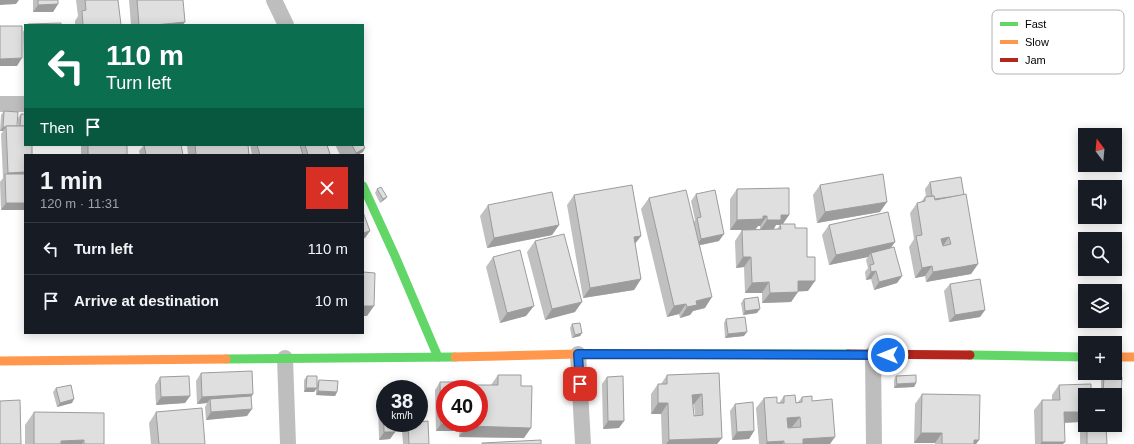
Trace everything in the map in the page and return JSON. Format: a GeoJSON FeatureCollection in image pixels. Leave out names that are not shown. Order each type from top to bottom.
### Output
{"type":"FeatureCollection","features":[{"type":"Feature","properties":{"kind":"street"},"geometry":{"type":"LineString","coordinates":[[274,0],[286,24]]}},
{"type":"Feature","properties":{"kind":"street"},"geometry":{"type":"LineString","coordinates":[[0,104],[24,104]]}},
{"type":"Feature","properties":{"kind":"street"},"geometry":{"type":"LineString","coordinates":[[364,188],[438,357]]}},
{"type":"Feature","properties":{"kind":"street"},"geometry":{"type":"LineString","coordinates":[[578,354],[583,444]]}},
{"type":"Feature","properties":{"kind":"street"},"geometry":{"type":"LineString","coordinates":[[0,361],[438,357],[578,354],[873,354],[1078,357]]}},
{"type":"Feature","properties":{"kind":"street"},"geometry":{"type":"LineString","coordinates":[[873,354],[874,444]]}},
{"type":"Feature","properties":{"kind":"street"},"geometry":{"type":"LineString","coordinates":[[1122,357],[1134,357]]}},
{"type":"Feature","properties":{"kind":"street"},"geometry":{"type":"LineString","coordinates":[[285,358],[288,444]]}},
{"type":"Feature","properties":{"kind":"building"},"geometry":{"type":"Polygon","coordinates":[[[38,0],[58,0],[58,4],[38,5],[38,0]]]}},
{"type":"Feature","properties":{"kind":"building"},"geometry":{"type":"Polygon","coordinates":[[[85,0],[118,0],[121,24],[83,24],[82,11],[86,10],[85,0]]]}},
{"type":"Feature","properties":{"kind":"building"},"geometry":{"type":"Polygon","coordinates":[[[137,0],[183,0],[185,22],[139,24],[137,0]]]}},
{"type":"Feature","properties":{"kind":"building"},"geometry":{"type":"Polygon","coordinates":[[[61,23],[61,24],[28,24],[61,23]]]}},
{"type":"Feature","properties":{"kind":"building"},"geometry":{"type":"Polygon","coordinates":[[[0,26],[22,26],[22,58],[0,59],[0,26]]]}},
{"type":"Feature","properties":{"kind":"building"},"geometry":{"type":"Polygon","coordinates":[[[4,111],[18,112],[17,126],[3,127],[4,111]]]}},
{"type":"Feature","properties":{"kind":"building"},"geometry":{"type":"Polygon","coordinates":[[[21,114],[24,114],[24,126],[20,126],[21,114]]]}},
{"type":"Feature","properties":{"kind":"building"},"geometry":{"type":"Polygon","coordinates":[[[6,126],[24,126],[24,146],[32,146],[32,154],[24,154],[24,172],[8,173],[6,126]]]}},
{"type":"Feature","properties":{"kind":"building"},"geometry":{"type":"Polygon","coordinates":[[[88,146],[127,146],[127,154],[88,154],[88,146]]]}},
{"type":"Feature","properties":{"kind":"building"},"geometry":{"type":"Polygon","coordinates":[[[144,146],[181,146],[183,154],[146,154],[144,146]]]}},
{"type":"Feature","properties":{"kind":"building"},"geometry":{"type":"Polygon","coordinates":[[[195,146],[248,146],[249,154],[196,154],[195,146]]]}},
{"type":"Feature","properties":{"kind":"building"},"geometry":{"type":"Polygon","coordinates":[[[257,146],[300,146],[303,154],[260,154],[257,146]]]}},
{"type":"Feature","properties":{"kind":"building"},"geometry":{"type":"Polygon","coordinates":[[[305,146],[327,146],[330,154],[308,154],[305,146]]]}},
{"type":"Feature","properties":{"kind":"building"},"geometry":{"type":"Polygon","coordinates":[[[352,146],[364,146],[365,148],[356,153],[352,146]]]}},
{"type":"Feature","properties":{"kind":"building"},"geometry":{"type":"Polygon","coordinates":[[[5,174],[24,174],[24,203],[6,203],[5,174]]]}},
{"type":"Feature","properties":{"kind":"building"},"geometry":{"type":"Polygon","coordinates":[[[883,174],[887,202],[825,212],[820,185],[883,174]]]}},
{"type":"Feature","properties":{"kind":"building"},"geometry":{"type":"Polygon","coordinates":[[[961,177],[964,195],[935,199],[934,196],[932,196],[930,182],[961,177]]]}},
{"type":"Feature","properties":{"kind":"building"},"geometry":{"type":"Polygon","coordinates":[[[632,185],[641,236],[634,237],[641,279],[590,288],[574,195],[632,185]]]}},
{"type":"Feature","properties":{"kind":"building"},"geometry":{"type":"Polygon","coordinates":[[[381,187],[387,197],[383,199],[377,189],[381,187]]]}},
{"type":"Feature","properties":{"kind":"building"},"geometry":{"type":"Polygon","coordinates":[[[789,188],[789,215],[781,215],[781,220],[767,220],[767,216],[763,216],[763,219],[737,220],[737,189],[789,188]]]}},
{"type":"Feature","properties":{"kind":"building"},"geometry":{"type":"Polygon","coordinates":[[[686,190],[712,297],[696,301],[697,305],[687,307],[686,304],[674,306],[649,198],[686,190]]]}},
{"type":"Feature","properties":{"kind":"building"},"geometry":{"type":"Polygon","coordinates":[[[715,190],[724,234],[701,239],[697,218],[701,217],[696,194],[715,190]]]}},
{"type":"Feature","properties":{"kind":"building"},"geometry":{"type":"Polygon","coordinates":[[[552,192],[559,225],[494,238],[488,205],[552,192]]]}},
{"type":"Feature","properties":{"kind":"building"},"geometry":{"type":"Polygon","coordinates":[[[966,194],[978,264],[933,272],[932,266],[922,268],[916,236],[922,235],[917,203],[925,201],[925,197],[934,196],[935,200],[966,194]],[[949,237],[941,239],[943,246],[951,244],[949,237]]]}},
{"type":"Feature","properties":{"kind":"building"},"geometry":{"type":"Polygon","coordinates":[[[888,212],[895,242],[836,255],[829,225],[888,212]]]}},
{"type":"Feature","properties":{"kind":"building"},"geometry":{"type":"Polygon","coordinates":[[[364,215],[370,231],[364,233],[364,215]]]}},
{"type":"Feature","properties":{"kind":"building"},"geometry":{"type":"Polygon","coordinates":[[[780,224],[795,224],[795,228],[807,228],[807,257],[815,257],[815,281],[798,281],[798,292],[770,293],[769,282],[752,283],[751,257],[743,257],[742,230],[781,229],[780,224]]]}},
{"type":"Feature","properties":{"kind":"building"},"geometry":{"type":"Polygon","coordinates":[[[564,234],[582,302],[552,309],[535,241],[564,234]]]}},
{"type":"Feature","properties":{"kind":"building"},"geometry":{"type":"Polygon","coordinates":[[[894,247],[902,276],[879,282],[876,271],[871,272],[870,265],[874,264],[871,253],[894,247]]]}},
{"type":"Feature","properties":{"kind":"building"},"geometry":{"type":"Polygon","coordinates":[[[520,250],[534,306],[507,313],[493,257],[520,250]]]}},
{"type":"Feature","properties":{"kind":"building"},"geometry":{"type":"Polygon","coordinates":[[[364,272],[375,273],[374,306],[364,306],[364,272]]]}},
{"type":"Feature","properties":{"kind":"building"},"geometry":{"type":"Polygon","coordinates":[[[980,279],[985,310],[955,315],[950,284],[980,279]]]}},
{"type":"Feature","properties":{"kind":"building"},"geometry":{"type":"Polygon","coordinates":[[[758,297],[760,309],[745,311],[744,299],[758,297]]]}},
{"type":"Feature","properties":{"kind":"building"},"geometry":{"type":"Polygon","coordinates":[[[745,317],[747,332],[728,334],[726,319],[745,317]]]}},
{"type":"Feature","properties":{"kind":"building"},"geometry":{"type":"Polygon","coordinates":[[[580,323],[582,333],[575,335],[572,324],[580,323]]]}},
{"type":"Feature","properties":{"kind":"building"},"geometry":{"type":"Polygon","coordinates":[[[252,371],[253,394],[202,397],[201,373],[252,371]]]}},
{"type":"Feature","properties":{"kind":"building"},"geometry":{"type":"Polygon","coordinates":[[[719,373],[722,438],[669,440],[668,403],[658,403],[658,384],[667,384],[667,375],[719,373]],[[702,394],[692,395],[694,416],[703,415],[702,394]]]}},
{"type":"Feature","properties":{"kind":"building"},"geometry":{"type":"Polygon","coordinates":[[[498,375],[521,375],[521,386],[532,386],[531,428],[488,427],[488,385],[498,385],[498,375]]]}},
{"type":"Feature","properties":{"kind":"building"},"geometry":{"type":"Polygon","coordinates":[[[916,375],[916,383],[897,384],[896,376],[916,375]]]}},
{"type":"Feature","properties":{"kind":"building"},"geometry":{"type":"Polygon","coordinates":[[[189,376],[190,396],[161,397],[160,377],[189,376]]]}},
{"type":"Feature","properties":{"kind":"building"},"geometry":{"type":"Polygon","coordinates":[[[307,376],[317,376],[317,388],[306,388],[307,376]]]}},
{"type":"Feature","properties":{"kind":"building"},"geometry":{"type":"Polygon","coordinates":[[[623,376],[624,421],[608,421],[607,377],[623,376]]]}},
{"type":"Feature","properties":{"kind":"building"},"geometry":{"type":"Polygon","coordinates":[[[319,380],[338,381],[337,392],[318,391],[319,380]]]}},
{"type":"Feature","properties":{"kind":"building"},"geometry":{"type":"Polygon","coordinates":[[[1104,380],[1122,380],[1121,388],[1103,388],[1104,380]]]}},
{"type":"Feature","properties":{"kind":"building"},"geometry":{"type":"Polygon","coordinates":[[[1091,384],[1091,388],[1078,388],[1078,412],[1064,412],[1065,442],[1042,442],[1042,400],[1060,400],[1059,385],[1091,384]]]}},
{"type":"Feature","properties":{"kind":"building"},"geometry":{"type":"Polygon","coordinates":[[[71,385],[74,399],[60,403],[56,388],[71,385]]]}},
{"type":"Feature","properties":{"kind":"building"},"geometry":{"type":"Polygon","coordinates":[[[922,394],[980,395],[979,440],[974,440],[974,444],[942,444],[942,433],[921,433],[922,394]]]}},
{"type":"Feature","properties":{"kind":"building"},"geometry":{"type":"Polygon","coordinates":[[[795,395],[796,403],[802,402],[802,397],[812,396],[812,401],[832,399],[835,437],[803,439],[803,444],[784,444],[784,441],[767,442],[764,398],[777,397],[777,403],[784,403],[784,396],[795,395]],[[800,417],[787,418],[788,428],[801,427],[800,417]]]}},
{"type":"Feature","properties":{"kind":"building"},"geometry":{"type":"Polygon","coordinates":[[[251,396],[252,409],[211,412],[210,399],[251,396]]]}},
{"type":"Feature","properties":{"kind":"building"},"geometry":{"type":"Polygon","coordinates":[[[20,400],[21,444],[0,444],[0,401],[20,400]]]}},
{"type":"Feature","properties":{"kind":"building"},"geometry":{"type":"Polygon","coordinates":[[[753,402],[754,431],[737,432],[735,404],[753,402]]]}},
{"type":"Feature","properties":{"kind":"building"},"geometry":{"type":"Polygon","coordinates":[[[202,408],[205,444],[159,444],[156,412],[202,408]]]}},
{"type":"Feature","properties":{"kind":"building"},"geometry":{"type":"Polygon","coordinates":[[[34,412],[104,413],[104,444],[84,444],[84,440],[61,441],[61,444],[34,444],[34,412]]]}},
{"type":"Feature","properties":{"kind":"building"},"geometry":{"type":"Polygon","coordinates":[[[428,421],[429,444],[409,444],[408,432],[428,432],[428,421]]]}},
{"type":"Feature","properties":{"kind":"building"},"geometry":{"type":"Polygon","coordinates":[[[1087,432],[1106,432],[1107,444],[1087,444],[1087,432]]]}},
{"type":"Feature","properties":{"kind":"building"},"geometry":{"type":"Polygon","coordinates":[[[541,440],[541,444],[482,444],[482,443],[541,440]]]}},
{"type":"Feature","properties":{"kind":"traffic: fast"},"geometry":{"type":"LineString","coordinates":[[364,188],[438,357]]}},
{"type":"Feature","properties":{"kind":"traffic: fast"},"geometry":{"type":"LineString","coordinates":[[662,354],[848,354]]}},
{"type":"Feature","properties":{"kind":"traffic: fast"},"geometry":{"type":"LineString","coordinates":[[970,355],[1078,357]]}},
{"type":"Feature","properties":{"kind":"traffic: fast"},"geometry":{"type":"LineString","coordinates":[[226,359],[455,357]]}},
{"type":"Feature","properties":{"kind":"traffic: slow"},"geometry":{"type":"LineString","coordinates":[[455,357],[578,354],[662,354]]}},
{"type":"Feature","properties":{"kind":"traffic: slow"},"geometry":{"type":"LineString","coordinates":[[1122,357],[1134,357]]}},
{"type":"Feature","properties":{"kind":"traffic: slow"},"geometry":{"type":"LineString","coordinates":[[0,361],[226,359]]}},
{"type":"Feature","properties":{"kind":"traffic: jam"},"geometry":{"type":"LineString","coordinates":[[848,354],[970,355]]}},
{"type":"Feature","properties":{"kind":"route"},"geometry":{"type":"LineString","coordinates":[[580,384],[578,354],[888,355]]}}]}
